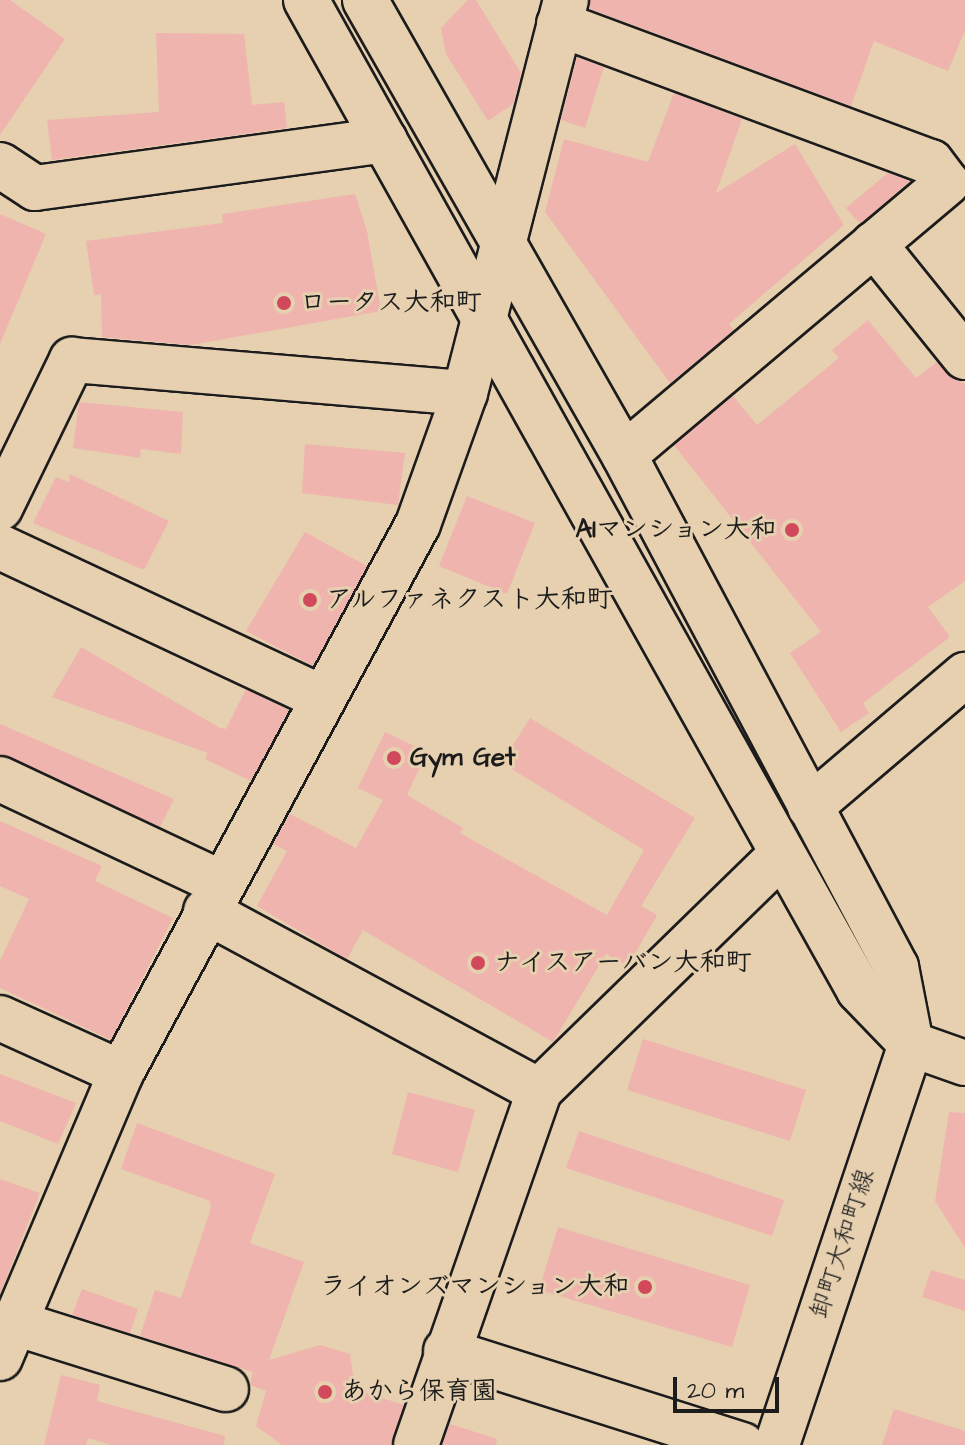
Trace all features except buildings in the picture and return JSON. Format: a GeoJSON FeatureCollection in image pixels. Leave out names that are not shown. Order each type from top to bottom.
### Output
{"type":"FeatureCollection","features":[{"type":"Feature","properties":{"kind":"street"},"geometry":{"type":"LineString","coordinates":[[306,0],[780,856],[859,990],[911,1044],[965,1063]]}},
{"type":"Feature","properties":{"kind":"street"},"geometry":{"type":"LineString","coordinates":[[365,0],[624,455],[896,967],[911,1044]]}},
{"type":"Feature","properties":{"kind":"street"},"geometry":{"type":"LineString","coordinates":[[226,1389],[8,1341],[121,1073],[418,524],[465,393],[563,12],[931,162],[947,183],[624,455]]}},
{"type":"Feature","properties":{"kind":"street"},"geometry":{"type":"LineString","coordinates":[[0,165],[35,188],[385,140]]}},
{"type":"Feature","properties":{"kind":"street"},"geometry":{"type":"LineString","coordinates":[[874,244],[965,357]]}},
{"type":"Feature","properties":{"kind":"street"},"geometry":{"type":"LineString","coordinates":[[0,508],[72,360],[465,393]]}},
{"type":"Feature","properties":{"kind":"street"},"geometry":{"type":"LineString","coordinates":[[0,547],[323,698]]}},
{"type":"Feature","properties":{"kind":"street"},"geometry":{"type":"LineString","coordinates":[[810,807],[965,675]]}},
{"type":"Feature","properties":{"kind":"street"},"geometry":{"type":"LineString","coordinates":[[0,779],[214,897],[539,1091]]}},
{"type":"Feature","properties":{"kind":"street"},"geometry":{"type":"LineString","coordinates":[[416,1445],[446,1351],[539,1091],[780,856]]}},
{"type":"Feature","properties":{"kind":"street"},"geometry":{"type":"LineString","coordinates":[[0,1018],[121,1073]]}},
{"type":"Feature","properties":{"kind":"street","name":"卸町大和町線"},"geometry":{"type":"LineString","coordinates":[[777,1445],[911,1044]]}},
{"type":"Feature","properties":{"kind":"street"},"geometry":{"type":"LineString","coordinates":[[446,1351],[742,1445]]}},
{"type":"Feature","properties":{"kind":"place","name":"ロータス大和町"},"geometry":{"type":"Point","coordinates":[284,303]}},
{"type":"Feature","properties":{"kind":"place","name":"AIマンション大和"},"geometry":{"type":"Point","coordinates":[792,530]}},
{"type":"Feature","properties":{"kind":"place","name":"アルファネクスト大和町"},"geometry":{"type":"Point","coordinates":[310,600]}},
{"type":"Feature","properties":{"kind":"place","name":"Gym Get"},"geometry":{"type":"Point","coordinates":[394,758]}},
{"type":"Feature","properties":{"kind":"place","name":"ナイスアーバン大和町"},"geometry":{"type":"Point","coordinates":[478,963]}},
{"type":"Feature","properties":{"kind":"place","name":"ライオンズマンション大和"},"geometry":{"type":"Point","coordinates":[645,1287]}},
{"type":"Feature","properties":{"kind":"place","name":"あから保育園"},"geometry":{"type":"Point","coordinates":[325,1392]}}]}
